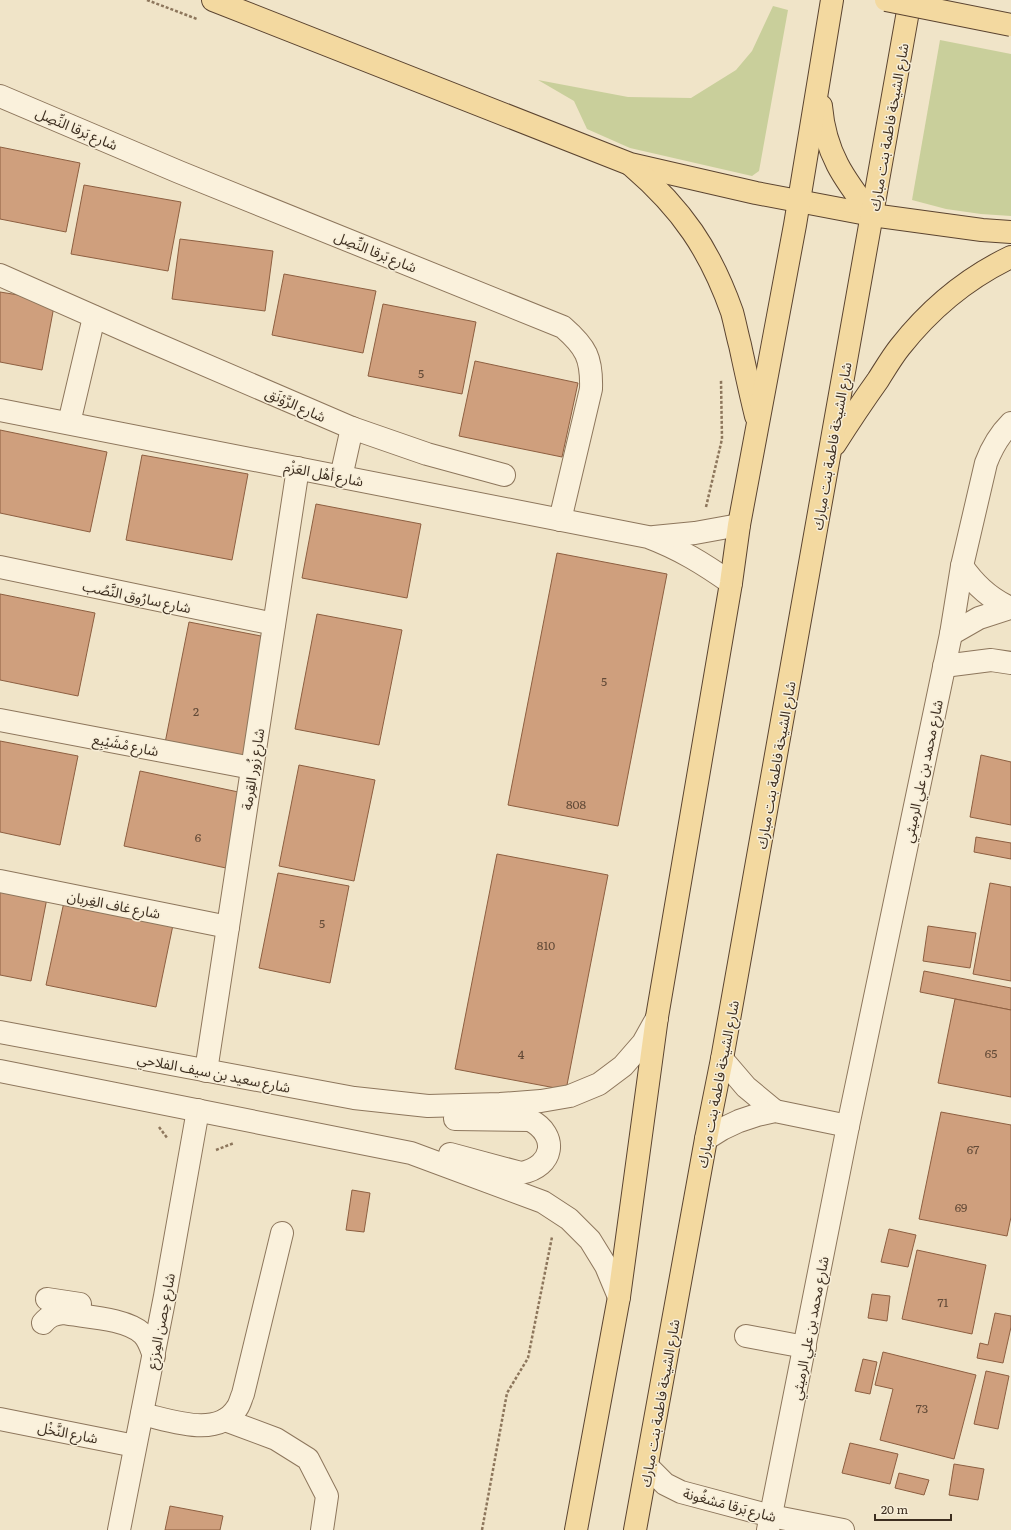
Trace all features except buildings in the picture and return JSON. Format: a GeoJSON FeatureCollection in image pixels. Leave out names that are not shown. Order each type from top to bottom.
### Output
{"type":"FeatureCollection","features":[{"type":"Feature","properties":{"kind":"main road"},"geometry":{"type":"LineString","coordinates":[[213,0],[630,164],[756,193],[872,215],[982,230],[1011,232]]}},
{"type":"Feature","properties":{"kind":"main road"},"geometry":{"type":"LineString","coordinates":[[576,1530],[619,1297],[658,1017],[740,525],[799,201],[832,0]]}},
{"type":"Feature","properties":{"kind":"main road"},"geometry":{"type":"LineString","coordinates":[[886,0],[1011,25]]}},
{"type":"Feature","properties":{"kind":"main road","name":"شارع الشيخة فاطمة بنت مبارك"},"geometry":{"type":"LineString","coordinates":[[635,1530],[648,1468],[706,1140],[722,1059],[910,0]]}},
{"type":"Feature","properties":{"kind":"main road"},"geometry":{"type":"LineString","coordinates":[[820,77],[822,120],[829,148],[834,161],[845,179],[872,215]]}},
{"type":"Feature","properties":{"kind":"main road"},"geometry":{"type":"LineString","coordinates":[[630,164],[651,182],[671,203],[703,246],[720,280],[732,314],[758,425]]}},
{"type":"Feature","properties":{"kind":"main road"},"geometry":{"type":"LineString","coordinates":[[831,450],[899,348],[922,321],[949,296],[972,279],[1011,257]]}},
{"type":"Feature","properties":{"kind":"street","name":"شارع بَرقا النِّصِل"},"geometry":{"type":"LineString","coordinates":[[0,96],[179,172],[563,327],[577,339],[586,354],[592,371],[591,389],[560,520]]}},
{"type":"Feature","properties":{"kind":"street","name":"شارع الرَّوْنَق"},"geometry":{"type":"LineString","coordinates":[[0,275],[352,428],[427,454],[504,475]]}},
{"type":"Feature","properties":{"kind":"street"},"geometry":{"type":"LineString","coordinates":[[69,424],[94,317]]}},
{"type":"Feature","properties":{"kind":"street","name":"شارع أهْل العَزْم"},"geometry":{"type":"LineString","coordinates":[[0,410],[648,537],[672,546],[692,557],[731,583]]}},
{"type":"Feature","properties":{"kind":"street","name":"شارع محمد بن علي الرميثي"},"geometry":{"type":"LineString","coordinates":[[770,1523],[848,1126],[951,634],[962,566],[986,463],[991,448],[1011,423]]}},
{"type":"Feature","properties":{"kind":"street"},"geometry":{"type":"LineString","coordinates":[[341,477],[352,428]]}},
{"type":"Feature","properties":{"kind":"street","name":"شارع زُور القِرمة"},"geometry":{"type":"LineString","coordinates":[[206,1071],[298,468]]}},
{"type":"Feature","properties":{"kind":"street","name":"شارع أهْل العَزْم"},"geometry":{"type":"LineString","coordinates":[[648,537],[695,533],[740,525]]}},
{"type":"Feature","properties":{"kind":"street"},"geometry":{"type":"LineString","coordinates":[[962,566],[982,591],[1011,608]]}},
{"type":"Feature","properties":{"kind":"street","name":"شارع سارُوق النَّصُب"},"geometry":{"type":"LineString","coordinates":[[0,567],[274,624]]}},
{"type":"Feature","properties":{"kind":"street"},"geometry":{"type":"LineString","coordinates":[[951,634],[964,625],[979,618],[1011,608]]}},
{"type":"Feature","properties":{"kind":"street"},"geometry":{"type":"LineString","coordinates":[[944,666],[992,660],[1011,663]]}},
{"type":"Feature","properties":{"kind":"street","name":"شارع مْشَيْبِع"},"geometry":{"type":"LineString","coordinates":[[0,720],[252,768]]}},
{"type":"Feature","properties":{"kind":"street","name":"شارع غاف الغِربان"},"geometry":{"type":"LineString","coordinates":[[0,881],[228,927]]}},
{"type":"Feature","properties":{"kind":"street","name":"شارع سعيد بن سيف الفلاحي"},"geometry":{"type":"LineString","coordinates":[[0,1032],[354,1098],[428,1106],[500,1104],[541,1101],[570,1096],[599,1084],[623,1066],[643,1043],[658,1017]]}},
{"type":"Feature","properties":{"kind":"street"},"geometry":{"type":"LineString","coordinates":[[722,1059],[746,1087],[775,1111]]}},
{"type":"Feature","properties":{"kind":"street","name":"شارع سعيد بن سيف الفلاحي"},"geometry":{"type":"LineString","coordinates":[[0,1071],[411,1153],[544,1202],[569,1219],[590,1240],[606,1266],[619,1297]]}},
{"type":"Feature","properties":{"kind":"street","name":"شارع سعيد بن سيف الفلاحي"},"geometry":{"type":"LineString","coordinates":[[411,1153],[432,1151],[521,1172],[532,1171],[542,1164],[547,1155],[549,1144],[546,1134],[539,1125],[530,1120],[458,1120],[447,1117],[428,1106]]}},
{"type":"Feature","properties":{"kind":"street","name":"شارع حِصن المِزرَع"},"geometry":{"type":"LineString","coordinates":[[119,1530],[154,1356],[198,1110]]}},
{"type":"Feature","properties":{"kind":"street"},"geometry":{"type":"LineString","coordinates":[[706,1140],[722,1129],[739,1121],[775,1111],[848,1126]]}},
{"type":"Feature","properties":{"kind":"street"},"geometry":{"type":"LineString","coordinates":[[142,1414],[194,1426],[210,1426],[226,1420],[237,1409],[243,1394],[282,1233]]}},
{"type":"Feature","properties":{"kind":"street"},"geometry":{"type":"LineString","coordinates":[[47,1298],[142,1315],[156,1310],[161,1305],[165,1296]]}},
{"type":"Feature","properties":{"kind":"street"},"geometry":{"type":"LineString","coordinates":[[43,1322],[48,1317],[63,1313],[127,1325],[142,1334],[147,1340],[154,1356]]}},
{"type":"Feature","properties":{"kind":"street"},"geometry":{"type":"LineString","coordinates":[[746,1336],[805,1347]]}},
{"type":"Feature","properties":{"kind":"street","name":"شارع النَّخْل"},"geometry":{"type":"LineString","coordinates":[[0,1419],[135,1446]]}},
{"type":"Feature","properties":{"kind":"street"},"geometry":{"type":"LineString","coordinates":[[226,1420],[276,1439],[308,1459],[327,1496],[322,1530]]}},
{"type":"Feature","properties":{"kind":"street","name":"شارع بَرقا مَشغُونة"},"geometry":{"type":"LineString","coordinates":[[648,1468],[665,1484],[681,1492],[770,1523],[843,1530]]}},
{"type":"Feature","properties":{"kind":"path"},"geometry":{"type":"LineString","coordinates":[[147,0],[198,20]]}},
{"type":"Feature","properties":{"kind":"path"},"geometry":{"type":"LineString","coordinates":[[482,1530],[507,1393],[528,1358],[557,1211]]}},
{"type":"Feature","properties":{"kind":"green space"},"geometry":{"type":"Polygon","coordinates":[[[773,6],[788,10],[759,171],[752,176],[630,148],[587,129],[574,101],[538,80],[628,97],[691,98],[736,70],[752,51],[773,6]]]}},
{"type":"Feature","properties":{"kind":"green space"},"geometry":{"type":"Polygon","coordinates":[[[940,40],[1011,54],[1011,216],[981,214],[946,209],[912,200],[940,40]]]}}]}
